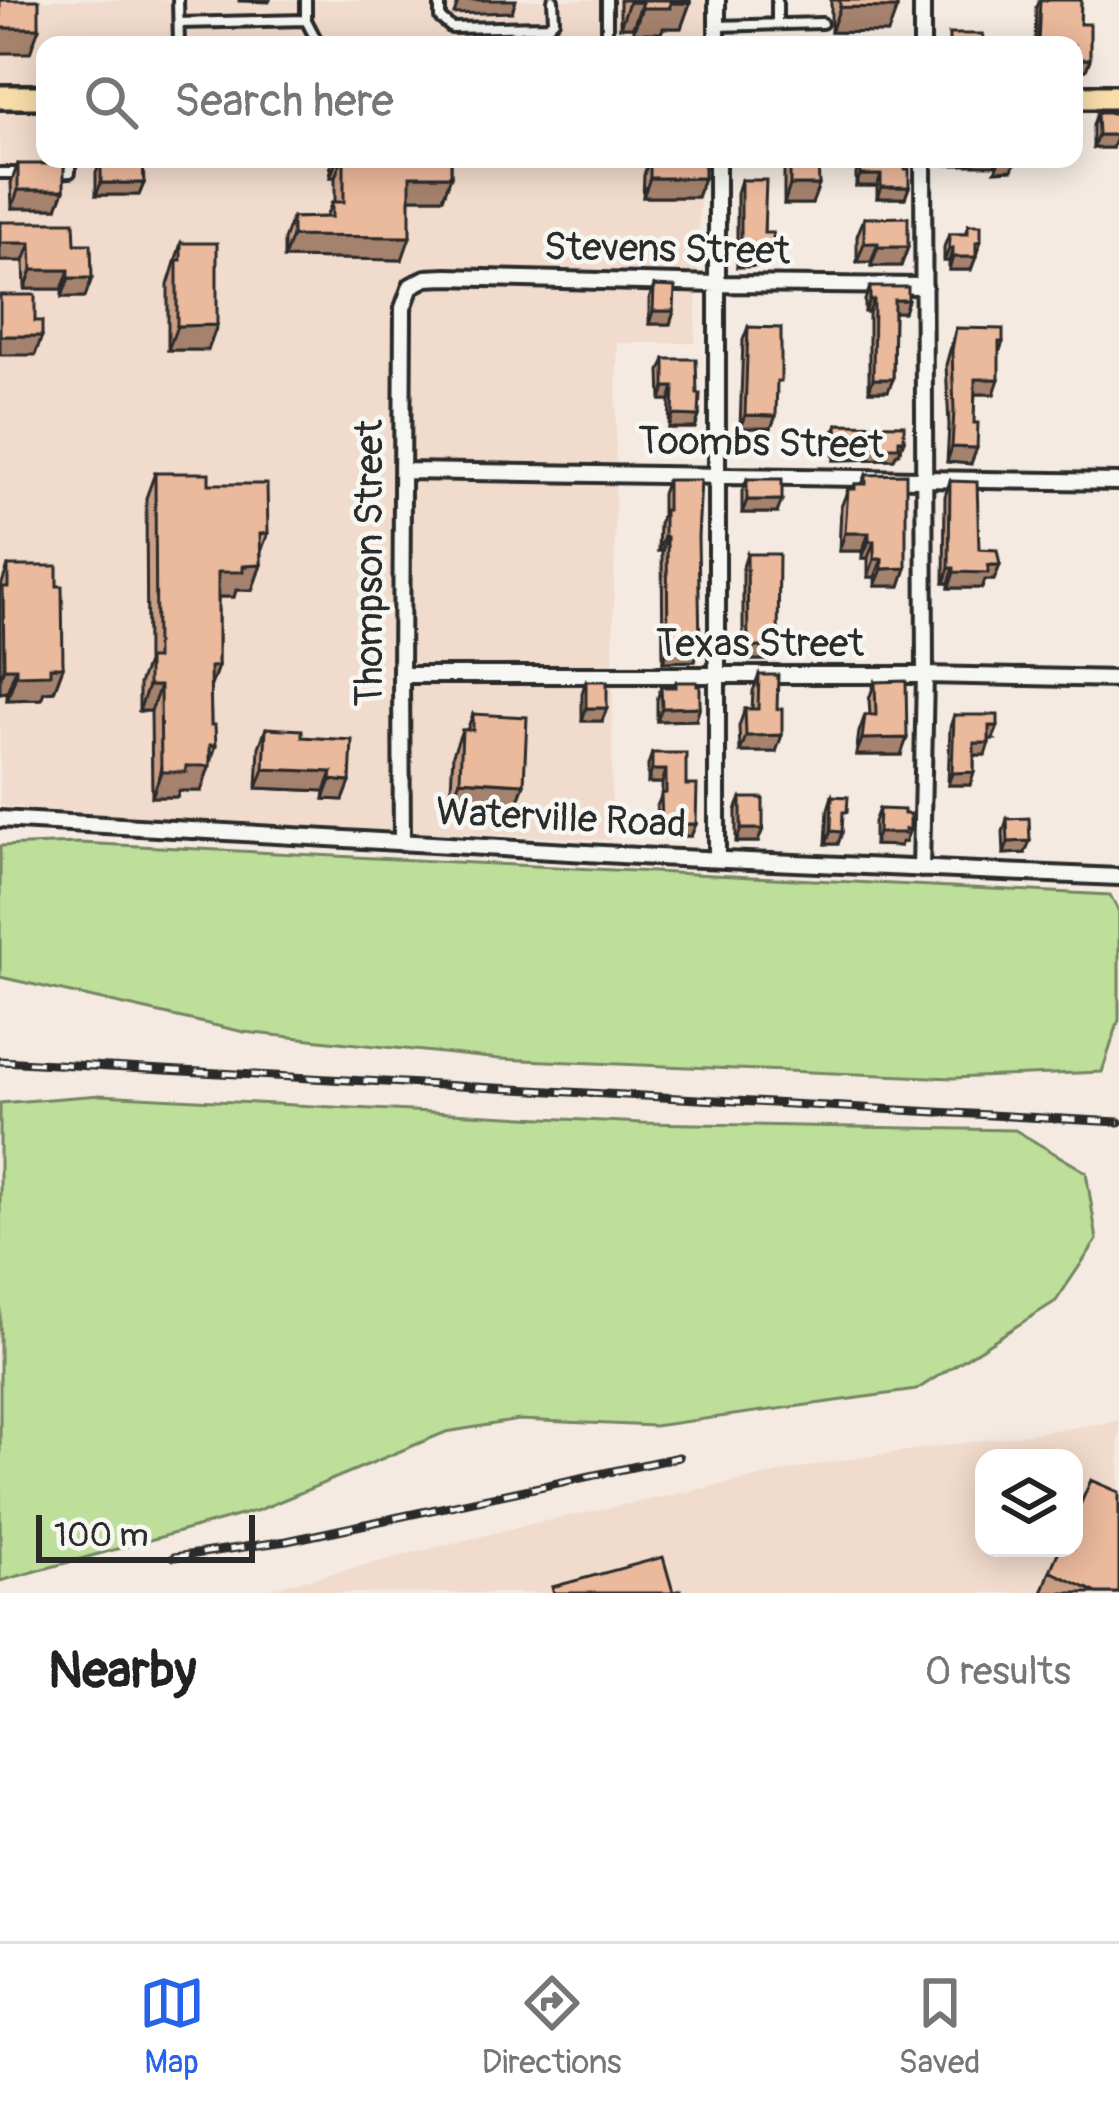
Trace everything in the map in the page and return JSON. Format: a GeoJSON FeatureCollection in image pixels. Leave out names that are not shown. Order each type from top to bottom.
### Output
{"type":"FeatureCollection","features":[{"type":"Feature","properties":{"kind":"main road"},"geometry":{"type":"LineString","coordinates":[[0,97],[36,97]]}},
{"type":"Feature","properties":{"kind":"main road"},"geometry":{"type":"LineString","coordinates":[[1083,97],[1119,97]]}},
{"type":"Feature","properties":{"kind":"street"},"geometry":{"type":"LineString","coordinates":[[716,0],[717,36]]}},
{"type":"Feature","properties":{"kind":"street"},"geometry":{"type":"LineString","coordinates":[[922,0],[922,36]]}},
{"type":"Feature","properties":{"kind":"street"},"geometry":{"type":"LineString","coordinates":[[717,858],[718,168]]}},
{"type":"Feature","properties":{"kind":"street"},"geometry":{"type":"LineString","coordinates":[[922,168],[922,868]]}},
{"type":"Feature","properties":{"kind":"street","name":"Stevens Street"},"geometry":{"type":"LineString","coordinates":[[411,286],[426,278],[446,277],[924,286]]}},
{"type":"Feature","properties":{"kind":"street","name":"Thompson Street"},"geometry":{"type":"LineString","coordinates":[[402,843],[404,308],[411,286]]}},
{"type":"Feature","properties":{"kind":"street","name":"Toombs Street"},"geometry":{"type":"LineString","coordinates":[[403,471],[1119,482]]}},
{"type":"Feature","properties":{"kind":"street","name":"Texas Street"},"geometry":{"type":"LineString","coordinates":[[400,675],[1119,679]]}},
{"type":"Feature","properties":{"kind":"street","name":"Waterville Road"},"geometry":{"type":"LineString","coordinates":[[0,819],[656,857],[1119,877]]}},
{"type":"Feature","properties":{"kind":"lane"},"geometry":{"type":"LineString","coordinates":[[178,0],[179,36]]}},
{"type":"Feature","properties":{"kind":"lane"},"geometry":{"type":"LineString","coordinates":[[306,0],[306,20],[314,36]]}},
{"type":"Feature","properties":{"kind":"lane"},"geometry":{"type":"LineString","coordinates":[[440,0],[440,18],[452,28],[548,26],[554,20],[554,0]]}},
{"type":"Feature","properties":{"kind":"lane"},"geometry":{"type":"LineString","coordinates":[[607,0],[607,36]]}},
{"type":"Feature","properties":{"kind":"lane"},"geometry":{"type":"LineString","coordinates":[[777,0],[777,24]]}},
{"type":"Feature","properties":{"kind":"lane"},"geometry":{"type":"LineString","coordinates":[[178,23],[306,20]]}},
{"type":"Feature","properties":{"kind":"lane"},"geometry":{"type":"LineString","coordinates":[[717,26],[822,23]]}},
{"type":"Feature","properties":{"kind":"lane"},"geometry":{"type":"LineString","coordinates":[[517,27],[518,36]]}},
{"type":"Feature","properties":{"kind":"lane"},"geometry":{"type":"LineString","coordinates":[[47,173],[70,172],[70,168]]}},
{"type":"Feature","properties":{"kind":"lane"},"geometry":{"type":"LineString","coordinates":[[0,173],[25,173]]}},
{"type":"Feature","properties":{"kind":"shaded area"},"geometry":{"type":"Polygon","coordinates":[[[0,0],[706,0],[705,36],[36,36],[36,168],[701,168],[695,343],[617,343],[611,840],[207,822],[0,806],[0,0]]]}},
{"type":"Feature","properties":{"kind":"shaded area"},"geometry":{"type":"Polygon","coordinates":[[[1119,1421],[1119,1593],[253,1593],[522,1526],[836,1461],[1119,1421]]]}},
{"type":"Feature","properties":{"kind":"green space"},"geometry":{"type":"Polygon","coordinates":[[[79,843],[1110,895],[1119,912],[1119,1020],[1102,1072],[953,1078],[499,1059],[244,1032],[0,977],[0,846],[79,843]]]}},
{"type":"Feature","properties":{"kind":"green space"},"geometry":{"type":"Polygon","coordinates":[[[100,1095],[642,1123],[1015,1130],[1086,1172],[1097,1240],[1056,1301],[916,1390],[654,1426],[519,1420],[446,1432],[259,1510],[0,1581],[0,1103],[100,1095]]]}},
{"type":"Feature","properties":{"kind":"building"},"geometry":{"type":"Polygon","coordinates":[[[0,0],[39,0],[39,28],[0,28],[0,0]]]}},
{"type":"Feature","properties":{"kind":"building"},"geometry":{"type":"Polygon","coordinates":[[[629,0],[690,3],[642,8],[642,2],[629,0]]]}},
{"type":"Feature","properties":{"kind":"building"},"geometry":{"type":"Polygon","coordinates":[[[840,0],[897,0],[897,8],[840,7],[840,0]]]}},
{"type":"Feature","properties":{"kind":"building"},"geometry":{"type":"Polygon","coordinates":[[[1040,0],[1081,0],[1080,24],[1090,24],[1090,59],[1083,59],[1083,36],[1038,36],[1040,0]]]}},
{"type":"Feature","properties":{"kind":"building"},"geometry":{"type":"Polygon","coordinates":[[[1097,113],[1117,113],[1117,135],[1098,135],[1097,113]]]}},
{"type":"Feature","properties":{"kind":"building"},"geometry":{"type":"Polygon","coordinates":[[[18,164],[64,168],[64,190],[18,190],[18,164]]]}},
{"type":"Feature","properties":{"kind":"building"},"geometry":{"type":"Polygon","coordinates":[[[101,168],[143,168],[144,183],[101,183],[101,168]]]}},
{"type":"Feature","properties":{"kind":"building"},"geometry":{"type":"Polygon","coordinates":[[[344,168],[451,168],[451,176],[410,176],[410,237],[292,236],[292,218],[332,217],[332,202],[344,202],[344,168]]]}},
{"type":"Feature","properties":{"kind":"building"},"geometry":{"type":"Polygon","coordinates":[[[650,168],[704,168],[704,178],[650,178],[650,168]]]}},
{"type":"Feature","properties":{"kind":"building"},"geometry":{"type":"Polygon","coordinates":[[[790,168],[818,168],[819,185],[790,185],[790,168]]]}},
{"type":"Feature","properties":{"kind":"building"},"geometry":{"type":"Polygon","coordinates":[[[860,168],[905,168],[909,169],[909,187],[881,187],[881,175],[860,175],[860,168]]]}},
{"type":"Feature","properties":{"kind":"building"},"geometry":{"type":"Polygon","coordinates":[[[741,180],[766,180],[764,233],[773,233],[773,254],[741,254],[741,180]]]}},
{"type":"Feature","properties":{"kind":"building"},"geometry":{"type":"Polygon","coordinates":[[[908,217],[908,247],[864,243],[864,218],[908,217]]]}},
{"type":"Feature","properties":{"kind":"building"},"geometry":{"type":"Polygon","coordinates":[[[0,222],[74,222],[75,244],[91,244],[92,278],[69,278],[69,270],[32,270],[31,243],[0,243],[0,222]]]}},
{"type":"Feature","properties":{"kind":"building"},"geometry":{"type":"Polygon","coordinates":[[[968,225],[981,225],[976,257],[953,257],[949,234],[968,234],[968,225]]]}},
{"type":"Feature","properties":{"kind":"building"},"geometry":{"type":"Polygon","coordinates":[[[181,243],[217,243],[217,325],[177,326],[181,243]]]}},
{"type":"Feature","properties":{"kind":"building"},"geometry":{"type":"Polygon","coordinates":[[[654,286],[675,287],[674,311],[653,311],[654,286]]]}},
{"type":"Feature","properties":{"kind":"building"},"geometry":{"type":"Polygon","coordinates":[[[870,287],[908,287],[908,300],[894,300],[893,379],[873,379],[870,287]]]}},
{"type":"Feature","properties":{"kind":"building"},"geometry":{"type":"Polygon","coordinates":[[[0,295],[35,295],[35,321],[42,321],[42,336],[0,336],[0,295]]]}},
{"type":"Feature","properties":{"kind":"building"},"geometry":{"type":"Polygon","coordinates":[[[748,327],[781,328],[776,416],[745,415],[748,327]]]}},
{"type":"Feature","properties":{"kind":"building"},"geometry":{"type":"Polygon","coordinates":[[[956,328],[1003,329],[999,379],[975,379],[977,448],[952,447],[956,328]]]}},
{"type":"Feature","properties":{"kind":"building"},"geometry":{"type":"Polygon","coordinates":[[[665,359],[696,359],[699,416],[673,415],[674,387],[665,387],[665,359]]]}},
{"type":"Feature","properties":{"kind":"building"},"geometry":{"type":"Polygon","coordinates":[[[837,424],[904,425],[904,440],[899,440],[899,447],[838,447],[837,424]]]}},
{"type":"Feature","properties":{"kind":"building"},"geometry":{"type":"Polygon","coordinates":[[[155,473],[209,473],[209,484],[267,484],[268,533],[260,534],[261,565],[243,566],[243,572],[218,572],[218,666],[210,667],[216,745],[210,745],[210,766],[186,766],[186,772],[161,772],[160,686],[148,686],[148,659],[156,659],[155,473]]]}},
{"type":"Feature","properties":{"kind":"building"},"geometry":{"type":"Polygon","coordinates":[[[906,474],[906,568],[882,569],[882,559],[874,559],[869,533],[845,533],[848,489],[866,484],[866,475],[906,474]]]}},
{"type":"Feature","properties":{"kind":"building"},"geometry":{"type":"Polygon","coordinates":[[[747,479],[782,479],[782,500],[747,500],[747,479]]]}},
{"type":"Feature","properties":{"kind":"building"},"geometry":{"type":"Polygon","coordinates":[[[667,480],[701,480],[700,647],[668,648],[667,480]]]}},
{"type":"Feature","properties":{"kind":"building"},"geometry":{"type":"Polygon","coordinates":[[[950,481],[977,482],[979,549],[997,550],[1000,565],[988,565],[988,573],[949,568],[950,481]]]}},
{"type":"Feature","properties":{"kind":"building"},"geometry":{"type":"Polygon","coordinates":[[[747,554],[779,554],[778,647],[748,647],[747,554]]]}},
{"type":"Feature","properties":{"kind":"building"},"geometry":{"type":"Polygon","coordinates":[[[8,566],[57,566],[57,586],[62,586],[63,667],[50,667],[50,674],[16,675],[16,668],[4,668],[3,587],[8,587],[8,566]]]}},
{"type":"Feature","properties":{"kind":"building"},"geometry":{"type":"Polygon","coordinates":[[[759,675],[778,675],[782,735],[746,736],[745,709],[758,709],[759,675]]]}},
{"type":"Feature","properties":{"kind":"building"},"geometry":{"type":"Polygon","coordinates":[[[586,681],[607,681],[607,708],[586,708],[586,681]]]}},
{"type":"Feature","properties":{"kind":"building"},"geometry":{"type":"Polygon","coordinates":[[[906,681],[907,738],[862,739],[865,715],[876,715],[875,682],[906,681]]]}},
{"type":"Feature","properties":{"kind":"building"},"geometry":{"type":"Polygon","coordinates":[[[676,682],[697,682],[700,707],[662,708],[661,687],[676,687],[676,682]]]}},
{"type":"Feature","properties":{"kind":"building"},"geometry":{"type":"Polygon","coordinates":[[[473,714],[527,717],[524,784],[460,780],[462,730],[473,730],[473,714]]]}},
{"type":"Feature","properties":{"kind":"building"},"geometry":{"type":"Polygon","coordinates":[[[954,715],[998,715],[998,726],[989,726],[989,743],[974,743],[974,772],[952,773],[954,715]]]}},
{"type":"Feature","properties":{"kind":"building"},"geometry":{"type":"Polygon","coordinates":[[[266,728],[302,730],[302,737],[352,740],[350,782],[331,780],[332,772],[264,769],[266,728]]]}},
{"type":"Feature","properties":{"kind":"building"},"geometry":{"type":"Polygon","coordinates":[[[652,753],[686,753],[686,785],[697,785],[696,824],[662,824],[666,770],[652,770],[652,753]]]}},
{"type":"Feature","properties":{"kind":"building"},"geometry":{"type":"Polygon","coordinates":[[[832,796],[848,797],[842,832],[831,831],[832,796]]]}},
{"type":"Feature","properties":{"kind":"building"},"geometry":{"type":"Polygon","coordinates":[[[741,798],[763,798],[763,829],[741,829],[741,798]]]}},
{"type":"Feature","properties":{"kind":"building"},"geometry":{"type":"Polygon","coordinates":[[[879,809],[904,810],[910,814],[910,829],[878,833],[879,809]]]}},
{"type":"Feature","properties":{"kind":"building"},"geometry":{"type":"Polygon","coordinates":[[[1029,818],[1030,841],[1008,842],[1007,819],[1029,818]]]}},
{"type":"Feature","properties":{"kind":"building"},"geometry":{"type":"Polygon","coordinates":[[[1091,1480],[1119,1492],[1119,1593],[1097,1593],[1050,1571],[1056,1557],[1083,1557],[1083,1498],[1091,1480]]]}},
{"type":"Feature","properties":{"kind":"building"},"geometry":{"type":"Polygon","coordinates":[[[663,1557],[673,1592],[682,1593],[554,1593],[552,1587],[663,1557]]]}},
{"type":"Feature","properties":{"kind":"railway"},"geometry":{"type":"LineString","coordinates":[[0,1061],[1119,1122]]}},
{"type":"Feature","properties":{"kind":"railway"},"geometry":{"type":"LineString","coordinates":[[174,1557],[287,1541],[679,1457]]}}]}
